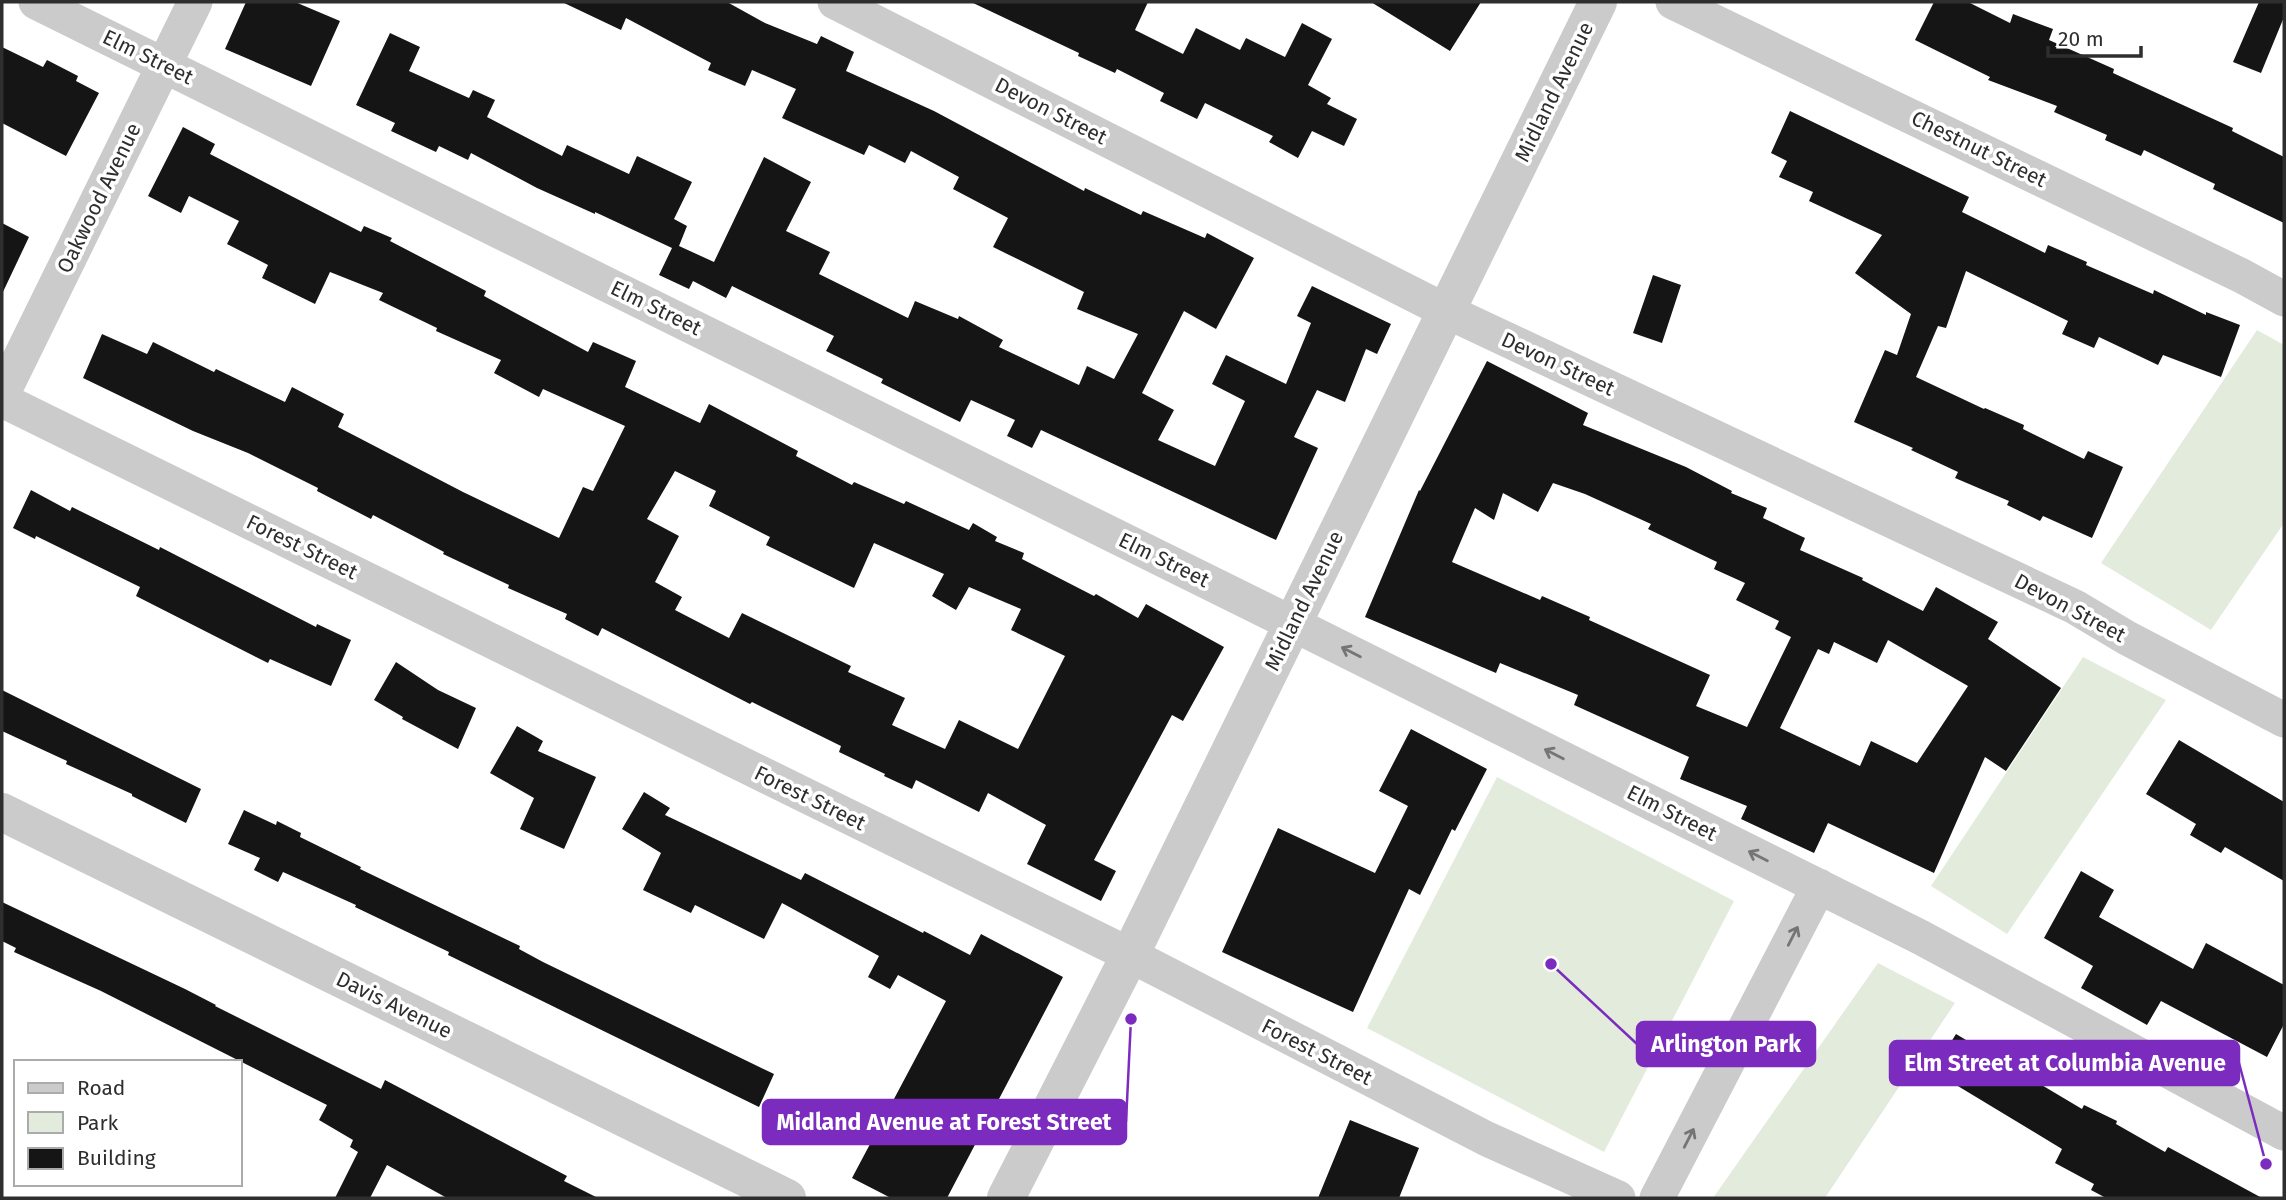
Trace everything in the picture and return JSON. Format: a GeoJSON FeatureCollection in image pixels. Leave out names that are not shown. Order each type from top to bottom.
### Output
{"type":"FeatureCollection","features":[{"type":"Feature","properties":{"kind":"street","name":"Elm Street"},"geometry":{"type":"LineString","coordinates":[[36,2],[1819,886],[1920,937],[2284,1133]]}},
{"type":"Feature","properties":{"kind":"street","name":"Oakwood Avenue"},"geometry":{"type":"LineString","coordinates":[[2,397],[195,2]]}},
{"type":"Feature","properties":{"kind":"street","name":"Devon Street"},"geometry":{"type":"LineString","coordinates":[[835,2],[1447,311],[2075,607],[2127,638],[2284,720]]}},
{"type":"Feature","properties":{"kind":"street","name":"Midland Avenue"},"geometry":{"type":"LineString","coordinates":[[1006,1198],[1130,956],[1598,2]]}},
{"type":"Feature","properties":{"kind":"street","name":"Chestnut Street"},"geometry":{"type":"LineString","coordinates":[[1673,2],[2242,276],[2284,299]]}},
{"type":"Feature","properties":{"kind":"street","name":"Forest Street"},"geometry":{"type":"LineString","coordinates":[[2,397],[1130,956],[1487,1139],[1618,1198]]}},
{"type":"Feature","properties":{"kind":"street","name":"Davis Avenue"},"geometry":{"type":"LineString","coordinates":[[2,812],[787,1198]]}},
{"type":"Feature","properties":{"kind":"street"},"geometry":{"type":"LineString","coordinates":[[1657,1198],[1819,886]]}},
{"type":"Feature","properties":{"kind":"green space"},"geometry":{"type":"Polygon","coordinates":[[[2257,330],[2284,345],[2284,523],[2211,630],[2101,563],[2257,330]]]}},
{"type":"Feature","properties":{"kind":"green space"},"geometry":{"type":"Polygon","coordinates":[[[2083,657],[2166,700],[2007,934],[1931,886],[2083,657]]]}},
{"type":"Feature","properties":{"kind":"green space"},"geometry":{"type":"Polygon","coordinates":[[[1497,777],[1734,901],[1604,1152],[1367,1028],[1497,777]]]}},
{"type":"Feature","properties":{"kind":"green space"},"geometry":{"type":"Polygon","coordinates":[[[1878,963],[1955,1003],[1825,1198],[1713,1198],[1878,963]]]}},
{"type":"Feature","properties":{"kind":"building"},"geometry":{"type":"Polygon","coordinates":[[[246,2],[295,2],[340,21],[311,86],[225,49],[246,2]]]}},
{"type":"Feature","properties":{"kind":"building"},"geometry":{"type":"Polygon","coordinates":[[[562,2],[727,2],[765,23],[817,44],[821,36],[854,52],[846,71],[934,111],[1084,191],[1085,188],[1141,215],[1143,211],[1205,238],[1207,233],[1254,258],[1216,329],[1184,311],[1142,393],[1174,410],[1158,440],[1215,466],[1245,401],[1212,384],[1226,355],[1286,384],[1311,323],[1297,316],[1312,286],[1391,324],[1377,354],[1366,349],[1345,402],[1317,390],[1294,437],[1318,448],[1276,540],[1041,430],[1032,448],[1007,436],[1015,420],[971,400],[960,422],[881,383],[883,379],[826,351],[834,336],[732,286],[726,298],[693,281],[689,289],[659,275],[672,248],[537,188],[471,153],[468,160],[439,146],[436,152],[391,131],[395,123],[356,105],[390,33],[420,47],[409,71],[469,98],[473,90],[495,100],[487,117],[562,156],[567,145],[629,174],[637,156],[692,182],[674,219],[687,226],[679,246],[714,262],[764,157],[811,182],[786,231],[830,252],[819,274],[908,318],[915,301],[958,319],[959,316],[1003,340],[999,347],[1079,385],[1087,366],[1114,379],[1138,334],[1077,309],[1084,292],[993,247],[1008,218],[953,189],[959,177],[911,151],[905,163],[869,145],[864,155],[782,118],[796,89],[752,70],[745,86],[708,70],[711,63],[626,18],[621,30],[562,2]]]}},
{"type":"Feature","properties":{"kind":"building"},"geometry":{"type":"Polygon","coordinates":[[[971,2],[1148,2],[1135,30],[1183,54],[1196,28],[1240,50],[1246,38],[1285,57],[1302,23],[1332,39],[1308,85],[1331,98],[1327,104],[1357,119],[1344,146],[1312,131],[1298,158],[1269,142],[1273,136],[1205,103],[1197,119],[1160,101],[1164,93],[1117,69],[1115,73],[1078,56],[1079,53],[971,2]]]}},
{"type":"Feature","properties":{"kind":"building"},"geometry":{"type":"Polygon","coordinates":[[[1371,2],[1481,2],[1450,51],[1371,2]]]}},
{"type":"Feature","properties":{"kind":"building"},"geometry":{"type":"Polygon","coordinates":[[[1934,2],[1968,2],[2010,23],[2013,14],[2053,29],[2049,40],[2114,69],[2113,73],[2233,128],[2232,131],[2284,157],[2284,223],[2213,189],[2215,184],[2144,150],[2141,156],[2105,140],[2107,135],[2054,112],[2057,106],[1988,80],[1990,77],[1915,40],[1934,2]]]}},
{"type":"Feature","properties":{"kind":"building"},"geometry":{"type":"Polygon","coordinates":[[[2259,2],[2284,2],[2284,17],[2261,73],[2233,62],[2259,2]]]}},
{"type":"Feature","properties":{"kind":"building"},"geometry":{"type":"Polygon","coordinates":[[[2,47],[43,67],[47,60],[78,76],[76,81],[99,93],[66,156],[2,123],[2,47]]]}},
{"type":"Feature","properties":{"kind":"building"},"geometry":{"type":"Polygon","coordinates":[[[1790,111],[1969,197],[1962,212],[2045,253],[2048,245],[2153,294],[2154,290],[2206,315],[2206,312],[2240,325],[2221,377],[2163,355],[2158,365],[2099,337],[2094,348],[2062,334],[2068,321],[1966,271],[1946,328],[1938,326],[1916,377],[2024,425],[2023,429],[2084,459],[2088,451],[2123,467],[2092,538],[2043,516],[2040,521],[2007,505],[2009,501],[1955,478],[1958,472],[1911,450],[1913,448],[1854,422],[1885,350],[1897,355],[1911,314],[1855,273],[1882,235],[1809,201],[1813,192],[1779,177],[1787,161],[1771,153],[1790,111]]]}},
{"type":"Feature","properties":{"kind":"building"},"geometry":{"type":"Polygon","coordinates":[[[183,127],[215,144],[210,154],[361,232],[364,226],[392,238],[390,241],[486,291],[484,296],[588,352],[593,342],[636,361],[625,387],[700,423],[709,404],[798,451],[796,456],[852,485],[854,482],[904,504],[906,501],[969,530],[973,523],[997,537],[995,541],[1024,553],[1022,559],[1094,596],[1096,594],[1138,618],[1146,604],[1224,647],[1183,721],[1172,715],[1094,860],[1116,871],[1101,901],[1027,864],[1046,825],[988,793],[979,812],[916,780],[912,789],[839,752],[841,746],[752,702],[750,704],[602,628],[598,636],[565,619],[567,614],[508,588],[509,585],[443,554],[444,552],[373,515],[371,519],[317,491],[318,488],[248,453],[193,431],[83,378],[102,334],[147,354],[153,342],[285,402],[292,387],[344,414],[338,427],[559,538],[583,487],[593,491],[625,426],[543,389],[539,397],[494,373],[501,360],[436,331],[437,328],[379,300],[383,293],[330,272],[315,304],[262,278],[268,265],[227,244],[239,221],[189,196],[181,213],[148,196],[183,127]],[[675,471],[647,519],[679,536],[655,582],[682,597],[675,610],[729,638],[742,613],[851,666],[848,672],[905,698],[892,725],[945,749],[959,720],[1018,749],[1065,656],[1011,630],[1021,609],[969,587],[956,610],[932,596],[944,574],[874,543],[854,588],[766,545],[770,537],[709,506],[716,491],[675,471]]]}},
{"type":"Feature","properties":{"kind":"building"},"geometry":{"type":"Polygon","coordinates":[[[2,223],[29,237],[2,294],[2,223]]]}},
{"type":"Feature","properties":{"kind":"building"},"geometry":{"type":"Polygon","coordinates":[[[1653,275],[1681,285],[1662,343],[1633,333],[1653,275]]]}},
{"type":"Feature","properties":{"kind":"building"},"geometry":{"type":"Polygon","coordinates":[[[1487,361],[1588,413],[1583,425],[1686,467],[1732,491],[1731,493],[1767,508],[1763,518],[1805,538],[1800,550],[1863,578],[1862,580],[1923,611],[1936,587],[1998,622],[1988,639],[2061,688],[2006,771],[1985,757],[1934,873],[1828,823],[1814,853],[1741,819],[1747,806],[1680,779],[1689,757],[1574,705],[1578,695],[1500,663],[1496,673],[1365,617],[1420,491],[1487,361]],[[1553,483],[1538,512],[1503,493],[1494,520],[1475,508],[1452,562],[1540,600],[1542,596],[1590,617],[1589,620],[1710,675],[1696,706],[1747,727],[1791,637],[1775,629],[1779,621],[1736,600],[1745,583],[1714,569],[1717,562],[1648,529],[1651,524],[1585,494],[1553,483]],[[1888,640],[1877,663],[1834,642],[1829,654],[1818,649],[1780,728],[1860,766],[1871,741],[1917,763],[1968,686],[1888,640]]]}},
{"type":"Feature","properties":{"kind":"building"},"geometry":{"type":"Polygon","coordinates":[[[31,490],[70,511],[72,507],[159,550],[160,547],[316,627],[317,624],[351,640],[331,686],[270,659],[268,663],[136,596],[140,587],[36,536],[35,539],[13,528],[31,490]]]}},
{"type":"Feature","properties":{"kind":"building"},"geometry":{"type":"Polygon","coordinates":[[[396,662],[438,690],[476,708],[458,749],[402,719],[403,717],[374,700],[396,662]]]}},
{"type":"Feature","properties":{"kind":"building"},"geometry":{"type":"Polygon","coordinates":[[[2,690],[201,789],[186,823],[132,794],[66,764],[67,761],[2,731],[2,690]]]}},
{"type":"Feature","properties":{"kind":"building"},"geometry":{"type":"Polygon","coordinates":[[[517,726],[543,741],[538,751],[596,777],[564,849],[520,829],[534,798],[490,773],[517,726]]]}},
{"type":"Feature","properties":{"kind":"building"},"geometry":{"type":"Polygon","coordinates":[[[1411,729],[1487,769],[1455,831],[1452,829],[1420,895],[1409,889],[1353,1012],[1222,952],[1278,828],[1375,873],[1408,806],[1379,791],[1411,729]]]}},
{"type":"Feature","properties":{"kind":"building"},"geometry":{"type":"Polygon","coordinates":[[[2179,740],[2284,802],[2284,881],[2225,847],[2221,853],[2190,835],[2196,824],[2146,794],[2179,740]]]}},
{"type":"Feature","properties":{"kind":"building"},"geometry":{"type":"Polygon","coordinates":[[[644,792],[670,808],[665,815],[801,880],[805,873],[970,955],[981,934],[1063,977],[947,1198],[891,1198],[852,1178],[946,1001],[898,975],[890,989],[868,977],[879,956],[782,903],[764,939],[695,905],[691,913],[643,890],[661,853],[622,829],[644,792]]]}},
{"type":"Feature","properties":{"kind":"building"},"geometry":{"type":"Polygon","coordinates":[[[244,810],[276,825],[277,821],[301,833],[300,837],[361,867],[360,869],[520,946],[519,949],[543,962],[774,1074],[759,1107],[448,955],[449,952],[355,907],[356,905],[283,872],[278,882],[254,870],[260,858],[228,844],[244,810]]]}},
{"type":"Feature","properties":{"kind":"building"},"geometry":{"type":"Polygon","coordinates":[[[2081,871],[2114,890],[2099,917],[2193,969],[2206,943],[2284,985],[2284,1024],[2267,1057],[2161,1001],[2147,1025],[2081,988],[2093,966],[2044,938],[2081,871]]]}},
{"type":"Feature","properties":{"kind":"building"},"geometry":{"type":"Polygon","coordinates":[[[2,902],[185,989],[381,1089],[385,1080],[567,1176],[564,1181],[598,1198],[447,1198],[387,1165],[370,1198],[335,1198],[358,1152],[350,1147],[353,1140],[319,1120],[327,1105],[101,991],[14,952],[16,948],[2,941],[2,902]]]}},
{"type":"Feature","properties":{"kind":"building"},"geometry":{"type":"Polygon","coordinates":[[[1956,1034],[2082,1109],[2084,1105],[2117,1121],[2116,1124],[2165,1152],[2168,1147],[2262,1198],[2106,1198],[2091,1190],[2094,1184],[2055,1163],[2062,1149],[1933,1071],[1956,1034]]]}},
{"type":"Feature","properties":{"kind":"building"},"geometry":{"type":"Polygon","coordinates":[[[1350,1120],[1419,1148],[1399,1198],[1318,1198],[1350,1120]]]}},
{"type":"Feature","properties":{"kind":"place","name":"Arlington Park"},"geometry":{"type":"Point","coordinates":[1551,964]}},
{"type":"Feature","properties":{"kind":"place","name":"Midland Avenue at Forest Street"},"geometry":{"type":"Point","coordinates":[1131,1019]}},
{"type":"Feature","properties":{"kind":"place","name":"Elm Street at Columbia Avenue"},"geometry":{"type":"Point","coordinates":[2266,1164]}}]}
